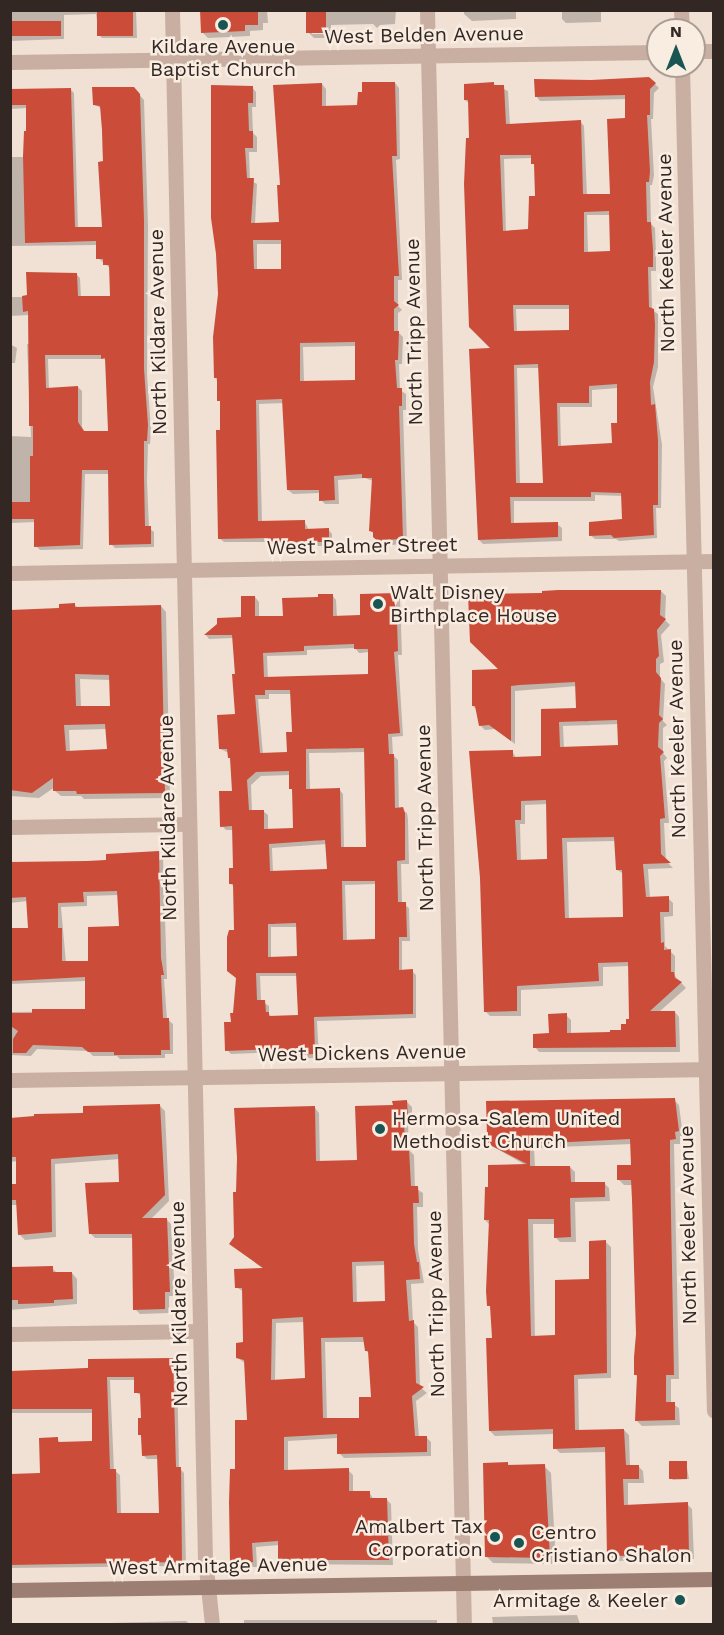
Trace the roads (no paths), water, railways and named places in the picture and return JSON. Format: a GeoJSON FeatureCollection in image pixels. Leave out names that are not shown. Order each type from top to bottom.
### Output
{"type":"FeatureCollection","features":[{"type":"Feature","properties":{"kind":"main road","name":"West Armitage Avenue"},"geometry":{"type":"LineString","coordinates":[[10,1590],[714,1579]]}},
{"type":"Feature","properties":{"kind":"street","name":"North Kildare Avenue"},"geometry":{"type":"LineString","coordinates":[[172,10],[205,1559],[212,1624]]}},
{"type":"Feature","properties":{"kind":"street","name":"North Tripp Avenue"},"geometry":{"type":"LineString","coordinates":[[427,10],[464,1624]]}},
{"type":"Feature","properties":{"kind":"street","name":"West Belden Avenue"},"geometry":{"type":"LineString","coordinates":[[10,62],[646,52]]}},
{"type":"Feature","properties":{"kind":"street","name":"North Keeler Avenue"},"geometry":{"type":"LineString","coordinates":[[682,78],[694,562],[710,1069],[714,1411]]}},
{"type":"Feature","properties":{"kind":"street","name":"West Palmer Street"},"geometry":{"type":"LineString","coordinates":[[10,573],[714,561]]}},
{"type":"Feature","properties":{"kind":"street"},"geometry":{"type":"LineString","coordinates":[[10,827],[189,824]]}},
{"type":"Feature","properties":{"kind":"street","name":"West Dickens Avenue"},"geometry":{"type":"LineString","coordinates":[[10,1080],[710,1069]]}},
{"type":"Feature","properties":{"kind":"street"},"geometry":{"type":"LineString","coordinates":[[10,1334],[200,1331]]}},
{"type":"Feature","properties":{"kind":"place","name":"Kildare Avenue Baptist Church"},"geometry":{"type":"Point","coordinates":[223,25]}},
{"type":"Feature","properties":{"kind":"place","name":"Walt Disney Birthplace House"},"geometry":{"type":"Point","coordinates":[378,604]}},
{"type":"Feature","properties":{"kind":"place","name":"Hermosa-Salem United Methodist Church"},"geometry":{"type":"Point","coordinates":[380,1129]}},
{"type":"Feature","properties":{"kind":"place","name":"Amalbert Tax Corporation"},"geometry":{"type":"Point","coordinates":[495,1537]}},
{"type":"Feature","properties":{"kind":"place","name":"Centro Cristiano Shalon"},"geometry":{"type":"Point","coordinates":[519,1543]}},
{"type":"Feature","properties":{"kind":"place","name":"Armitage & Keeler"},"geometry":{"type":"Point","coordinates":[680,1600]}}]}
